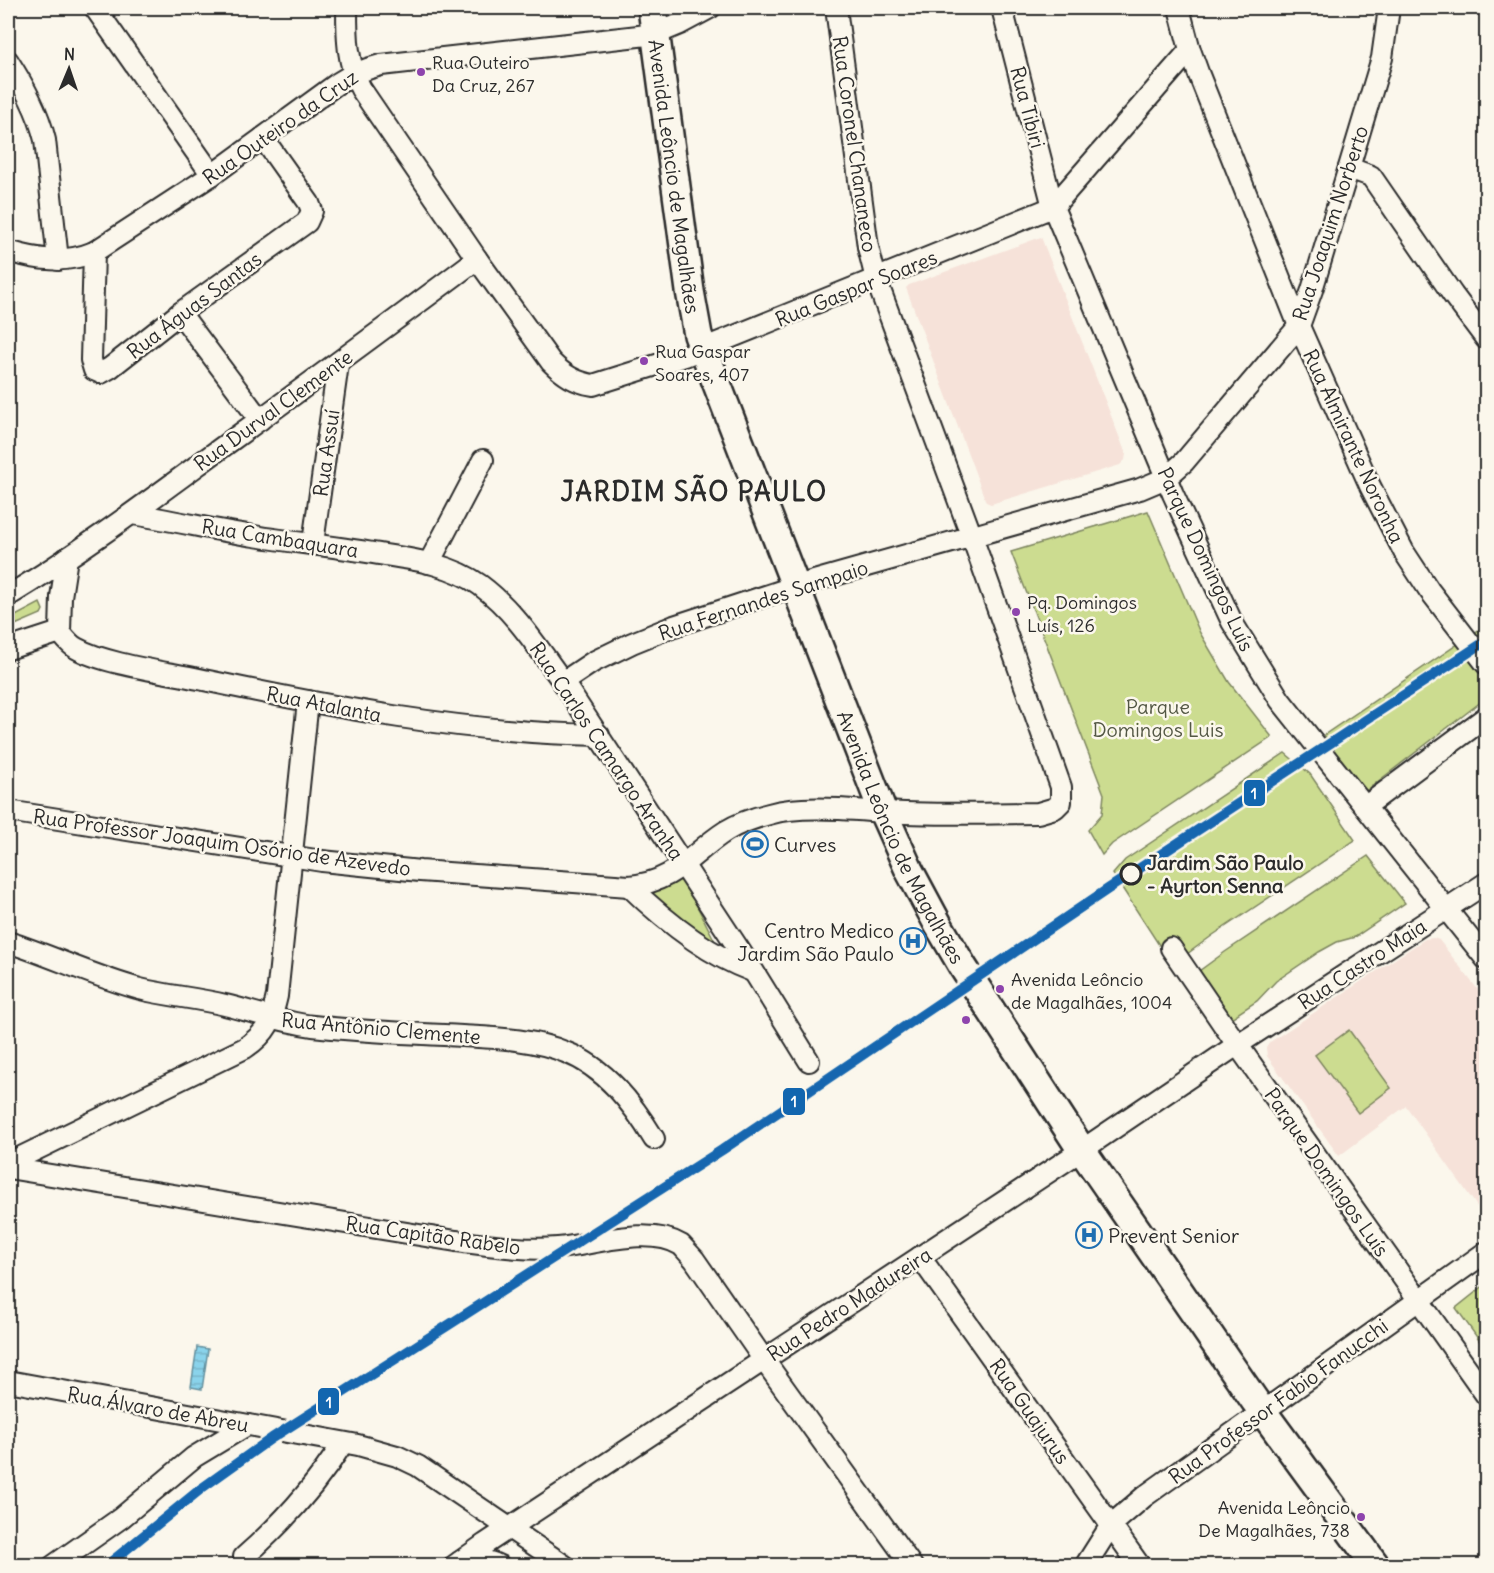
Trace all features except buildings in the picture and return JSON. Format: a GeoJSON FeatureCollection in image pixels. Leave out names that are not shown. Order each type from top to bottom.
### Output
{"type":"FeatureCollection","features":[{"type":"Feature","properties":{"kind":"main road","name":"Avenida Leôncio de Magalhães"},"geometry":{"type":"LineString","coordinates":[[652,8],[695,326],[883,812],[909,870],[963,967],[1082,1150],[1263,1412],[1376,1566]]}},
{"type":"Feature","properties":{"kind":"street"},"geometry":{"type":"LineString","coordinates":[[95,8],[212,175]]}},
{"type":"Feature","properties":{"kind":"street","name":"Rua Gaspar Soares"},"geometry":{"type":"LineString","coordinates":[[346,8],[352,74],[477,259],[551,362],[563,374],[579,383],[593,384],[703,348],[1053,207],[1190,50]]}},
{"type":"Feature","properties":{"kind":"street","name":"Rua Outeiro da Cruz"},"geometry":{"type":"LineString","coordinates":[[8,251],[31,257],[58,260],[82,257],[94,252],[212,175],[352,74],[381,65],[656,34],[710,8]]}},
{"type":"Feature","properties":{"kind":"street","name":"Rua Coronel Chananeco"},"geometry":{"type":"LineString","coordinates":[[836,8],[868,247],[876,279]]}},
{"type":"Feature","properties":{"kind":"street","name":"Rua Tibiri"},"geometry":{"type":"LineString","coordinates":[[1002,8],[1053,207]]}},
{"type":"Feature","properties":{"kind":"street","name":"Rua Almirante Noronha"},"geometry":{"type":"LineString","coordinates":[[1179,8],[1190,50],[1283,288],[1356,456],[1404,552],[1429,590],[1486,664]]}},
{"type":"Feature","properties":{"kind":"street","name":"Rua Joaquim Norberto"},"geometry":{"type":"LineString","coordinates":[[972,537],[1140,489],[1166,478],[1184,462],[1299,326],[1350,168],[1382,58],[1389,8]]}},
{"type":"Feature","properties":{"kind":"street"},"geometry":{"type":"LineString","coordinates":[[10,70],[36,113],[45,140],[58,260]]}},
{"type":"Feature","properties":{"kind":"street","name":"Rua Águas Santas"},"geometry":{"type":"LineString","coordinates":[[94,252],[91,360],[94,370],[101,373],[307,222],[312,211],[309,203],[263,138]]}},
{"type":"Feature","properties":{"kind":"street"},"geometry":{"type":"LineString","coordinates":[[1350,168],[1371,176],[1486,339]]}},
{"type":"Feature","properties":{"kind":"street","name":"Parque Domingos Luís"},"geometry":{"type":"LineString","coordinates":[[1053,207],[1210,578],[1249,652],[1280,700],[1486,958]]}},
{"type":"Feature","properties":{"kind":"street","name":"Rua Durval Clemente"},"geometry":{"type":"LineString","coordinates":[[8,596],[132,514],[338,364],[477,259]]}},
{"type":"Feature","properties":{"kind":"street"},"geometry":{"type":"LineString","coordinates":[[876,279],[972,537]]}},
{"type":"Feature","properties":{"kind":"street"},"geometry":{"type":"LineString","coordinates":[[1283,288],[1291,297],[1297,298],[1312,290]]}},
{"type":"Feature","properties":{"kind":"street"},"geometry":{"type":"LineString","coordinates":[[180,313],[260,420]]}},
{"type":"Feature","properties":{"kind":"street","name":"Rua Assuí"},"geometry":{"type":"LineString","coordinates":[[313,543],[338,364]]}},
{"type":"Feature","properties":{"kind":"street"},"geometry":{"type":"LineString","coordinates":[[429,563],[483,460]]}},
{"type":"Feature","properties":{"kind":"street","name":"Rua Cambaquara"},"geometry":{"type":"LineString","coordinates":[[132,514],[253,536],[313,543],[429,563]]}},
{"type":"Feature","properties":{"kind":"street","name":"Rua Fernandes Sampaio"},"geometry":{"type":"LineString","coordinates":[[563,682],[593,662],[674,626],[796,586],[972,537]]}},
{"type":"Feature","properties":{"kind":"street","name":"Rua Professor Joaquim Osório de Azevedo"},"geometry":{"type":"LineString","coordinates":[[8,811],[293,857],[420,871],[629,886],[656,882],[684,865],[728,830],[773,813],[811,810],[1038,813],[1055,808],[1061,802],[1060,787],[972,537]]}},
{"type":"Feature","properties":{"kind":"street"},"geometry":{"type":"LineString","coordinates":[[8,649],[60,632],[59,618],[67,558]]}},
{"type":"Feature","properties":{"kind":"street","name":"Rua Carlos Camargo Aranha"},"geometry":{"type":"LineString","coordinates":[[429,563],[456,571],[478,584],[502,603],[537,646],[599,735],[754,972],[809,1061]]}},
{"type":"Feature","properties":{"kind":"street","name":"Rua Atalanta"},"geometry":{"type":"LineString","coordinates":[[60,632],[76,648],[111,660],[308,701],[395,717],[479,728],[553,735],[599,735]]}},
{"type":"Feature","properties":{"kind":"street"},"geometry":{"type":"LineString","coordinates":[[8,1167],[17,1159],[245,1048],[262,1034],[272,1019],[277,996],[293,857],[308,701]]}},
{"type":"Feature","properties":{"kind":"street"},"geometry":{"type":"LineString","coordinates":[[1366,806],[1486,717]]}},
{"type":"Feature","properties":{"kind":"street","name":"Rua Castro Maia"},"geometry":{"type":"LineString","coordinates":[[1237,1045],[1486,883]]}},
{"type":"Feature","properties":{"kind":"street"},"geometry":{"type":"LineString","coordinates":[[629,886],[669,921],[705,946],[754,972]]}},
{"type":"Feature","properties":{"kind":"street","name":"Rua Antônio Clemente"},"geometry":{"type":"LineString","coordinates":[[8,942],[142,989],[214,1002],[272,1019],[316,1026],[498,1038],[531,1042],[565,1052],[591,1065],[616,1088],[638,1113],[654,1139]]}},
{"type":"Feature","properties":{"kind":"street","name":"Parque Domingos Luís"},"geometry":{"type":"LineString","coordinates":[[1171,948],[1237,1045],[1486,1395]]}},
{"type":"Feature","properties":{"kind":"street","name":"Rua Pedro Madureira"},"geometry":{"type":"LineString","coordinates":[[457,1564],[1237,1045]]}},
{"type":"Feature","properties":{"kind":"street","name":"Rua Capitão Rabelo"},"geometry":{"type":"LineString","coordinates":[[8,1167],[504,1247],[558,1248],[632,1236],[660,1238],[680,1245],[694,1259],[912,1566]]}},
{"type":"Feature","properties":{"kind":"street","name":"Rua Professor Fabio Fanucchi"},"geometry":{"type":"LineString","coordinates":[[1085,1566],[1111,1525],[1145,1496],[1486,1252]]}},
{"type":"Feature","properties":{"kind":"street","name":"Rua Guajurus"},"geometry":{"type":"LineString","coordinates":[[921,1257],[1140,1566]]}},
{"type":"Feature","properties":{"kind":"street","name":"Rua Álvaro de Abreu"},"geometry":{"type":"LineString","coordinates":[[8,1381],[378,1450],[418,1466],[565,1566]]}},
{"type":"Feature","properties":{"kind":"street"},"geometry":{"type":"LineString","coordinates":[[53,1566],[121,1518],[194,1457],[247,1425]]}},
{"type":"Feature","properties":{"kind":"street"},"geometry":{"type":"LineString","coordinates":[[244,1557],[288,1517],[310,1491],[343,1443]]}},
{"type":"Feature","properties":{"kind":"street"},"geometry":{"type":"LineString","coordinates":[[501,1566],[510,1527]]}},
{"type":"Feature","properties":{"kind":"street","name":"Rua Pedro Madureira"},"geometry":{"type":"LineString","coordinates":[[457,1564],[481,1560],[501,1566]]}},
{"type":"Feature","properties":{"kind":"shaded area"},"geometry":{"type":"Polygon","coordinates":[[[1041,237],[1126,454],[1125,460],[1120,465],[991,504],[986,502],[906,288],[1041,237]]]}},
{"type":"Feature","properties":{"kind":"shaded area"},"geometry":{"type":"Polygon","coordinates":[[[1425,939],[1439,940],[1486,1000],[1486,1219],[1406,1106],[1339,1156],[1267,1056],[1266,1048],[1270,1042],[1425,939]]]}},
{"type":"Feature","properties":{"kind":"green space","name":"Parque Domingos Luis"},"geometry":{"type":"Polygon","coordinates":[[[1148,511],[1200,633],[1229,682],[1272,737],[1112,844],[1102,855],[1088,830],[1102,814],[1104,794],[1011,552],[1148,511]]]}},
{"type":"Feature","properties":{"kind":"green space"},"geometry":{"type":"Polygon","coordinates":[[[40,603],[43,610],[41,614],[8,628],[8,620],[40,603]]]}},
{"type":"Feature","properties":{"kind":"green space"},"geometry":{"type":"Polygon","coordinates":[[[1486,625],[1486,698],[1363,793],[1324,735],[1486,625]]]}},
{"type":"Feature","properties":{"kind":"green space","name":"Parque Domingos Luis"},"geometry":{"type":"Polygon","coordinates":[[[1285,753],[1310,774],[1355,840],[1172,965],[1113,874],[1125,860],[1285,753]]]}},
{"type":"Feature","properties":{"kind":"green space"},"geometry":{"type":"Polygon","coordinates":[[[1368,856],[1405,903],[1355,937],[1337,942],[1319,952],[1276,981],[1257,1001],[1216,1028],[1184,982],[1368,856]]]}},
{"type":"Feature","properties":{"kind":"green space"},"geometry":{"type":"Polygon","coordinates":[[[679,871],[720,951],[650,892],[679,871]]]}},
{"type":"Feature","properties":{"kind":"green space"},"geometry":{"type":"Polygon","coordinates":[[[1349,1030],[1391,1088],[1358,1113],[1315,1055],[1349,1030]]]}},
{"type":"Feature","properties":{"kind":"green space"},"geometry":{"type":"Polygon","coordinates":[[[1486,1284],[1486,1350],[1456,1308],[1486,1284]]]}},
{"type":"Feature","properties":{"kind":"water"},"geometry":{"type":"Polygon","coordinates":[[[197,1347],[208,1349],[202,1389],[191,1387],[197,1347]]]}},
{"type":"Feature","properties":{"kind":"transit line","name":"1"},"geometry":{"type":"LineString","coordinates":[[106,1566],[202,1488],[272,1438],[722,1150],[1108,889],[1486,641]]}},
{"type":"Feature","properties":{"kind":"place","name":"Rua Outeiro Da Cruz, 267"},"geometry":{"type":"Point","coordinates":[421,72]}},
{"type":"Feature","properties":{"kind":"place","name":"Rua Gaspar Soares, 407"},"geometry":{"type":"Point","coordinates":[644,361]}},
{"type":"Feature","properties":{"kind":"place","name":"Pq. Domingos Luís, 126"},"geometry":{"type":"Point","coordinates":[1016,612]}},
{"type":"Feature","properties":{"kind":"place","name":"Curves"},"geometry":{"type":"Point","coordinates":[755,844]}},
{"type":"Feature","properties":{"kind":"place","name":"Jardim São Paulo - Ayrton Senna"},"geometry":{"type":"Point","coordinates":[1131,874]}},
{"type":"Feature","properties":{"kind":"place","name":"Centro Medico Jardim São Paulo"},"geometry":{"type":"Point","coordinates":[913,941]}},
{"type":"Feature","properties":{"kind":"place","name":"Avenida Leôncio de Magalhães, 1004"},"geometry":{"type":"Point","coordinates":[1000,989]}},
{"type":"Feature","properties":{"kind":"place","name":"Prevent Senior"},"geometry":{"type":"Point","coordinates":[1089,1235]}},
{"type":"Feature","properties":{"kind":"place","name":"Avenida Leôncio De Magalhães, 738"},"geometry":{"type":"Point","coordinates":[1361,1517]}},
{"type":"Feature","properties":{"kind":"district","name":"JARDIM SÃO PAULO"},"geometry":{"type":"Point","coordinates":[694,491]}}]}
